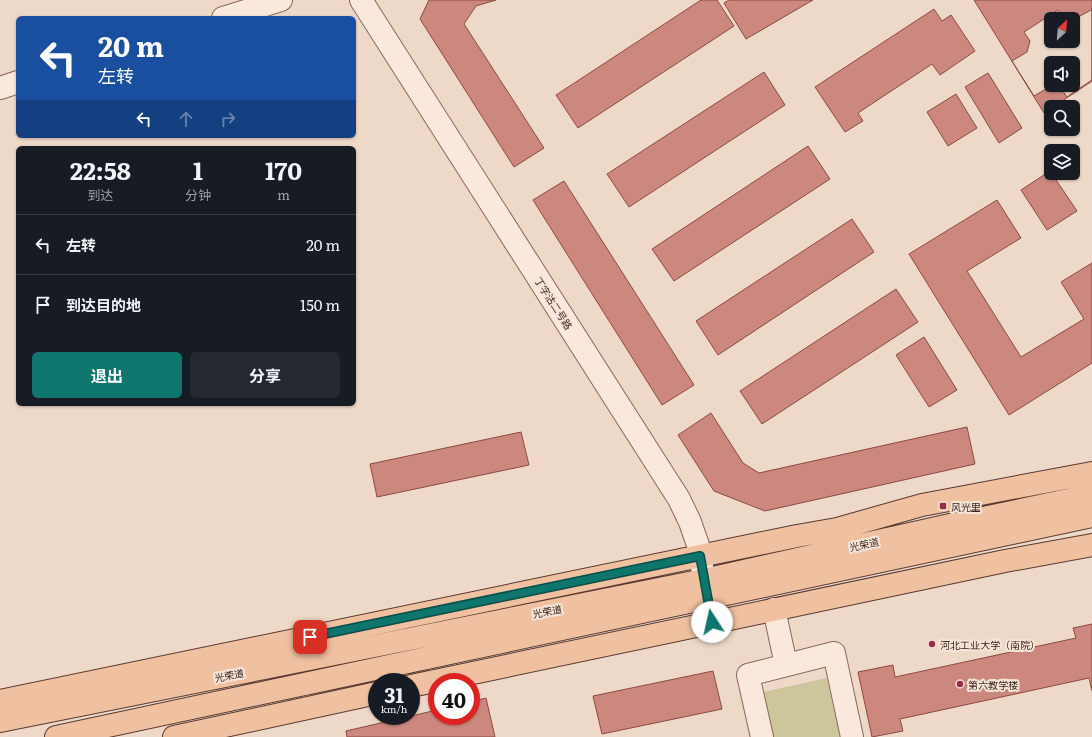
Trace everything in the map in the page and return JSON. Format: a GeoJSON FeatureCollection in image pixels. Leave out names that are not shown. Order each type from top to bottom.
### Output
{"type":"FeatureCollection","features":[{"type":"Feature","properties":{"kind":"main road"},"geometry":{"type":"LineString","coordinates":[[0,701],[837,529],[922,505],[1092,473]]}},
{"type":"Feature","properties":{"kind":"main road","name":"光荣道"},"geometry":{"type":"LineString","coordinates":[[56,737],[706,589],[950,525],[1092,495]]}},
{"type":"Feature","properties":{"kind":"main road","name":"光荣道"},"geometry":{"type":"LineString","coordinates":[[0,721],[1092,516]]}},
{"type":"Feature","properties":{"kind":"main road"},"geometry":{"type":"LineString","coordinates":[[420,684],[1004,561],[1092,545]]}},
{"type":"Feature","properties":{"kind":"main road"},"geometry":{"type":"LineString","coordinates":[[174,737],[368,695]]}},
{"type":"Feature","properties":{"kind":"street"},"geometry":{"type":"LineString","coordinates":[[229,16],[281,0]]}},
{"type":"Feature","properties":{"kind":"street","name":"丁字沽二号路"},"geometry":{"type":"LineString","coordinates":[[360,0],[679,499],[690,522],[698,545],[712,622]]}},
{"type":"Feature","properties":{"kind":"street"},"geometry":{"type":"LineString","coordinates":[[0,88],[16,83]]}},
{"type":"Feature","properties":{"kind":"street"},"geometry":{"type":"LineString","coordinates":[[774,609],[786,665]]}},
{"type":"Feature","properties":{"kind":"street"},"geometry":{"type":"LineString","coordinates":[[762,737],[748,674],[834,653],[852,737]]}},
{"type":"Feature","properties":{"kind":"shaded area"},"geometry":{"type":"Polygon","coordinates":[[[827,678],[840,737],[769,737],[759,693],[827,678]]]}},
{"type":"Feature","properties":{"kind":"building"},"geometry":{"type":"Polygon","coordinates":[[[429,0],[496,0],[476,6],[464,24],[544,148],[514,167],[420,19],[429,0]]]}},
{"type":"Feature","properties":{"kind":"building"},"geometry":{"type":"Polygon","coordinates":[[[701,0],[717,0],[734,26],[578,128],[556,95],[701,0]]]}},
{"type":"Feature","properties":{"kind":"building"},"geometry":{"type":"Polygon","coordinates":[[[729,0],[813,0],[746,39],[724,3],[729,0]]]}},
{"type":"Feature","properties":{"kind":"building"},"geometry":{"type":"Polygon","coordinates":[[[974,0],[1092,0],[1092,81],[1080,89],[1080,56],[1044,56],[1044,92],[1076,92],[1064,100],[1044,100],[1044,113],[974,0]]]}},
{"type":"Feature","properties":{"kind":"building"},"geometry":{"type":"Polygon","coordinates":[[[934,9],[942,21],[951,15],[975,51],[940,75],[932,64],[858,113],[863,121],[845,132],[815,87],[934,9]]]}},
{"type":"Feature","properties":{"kind":"building"},"geometry":{"type":"Polygon","coordinates":[[[1091,10],[1092,80],[1080,88],[1080,56],[1044,56],[1044,90],[1034,96],[1012,61],[1027,52],[1030,41],[1024,32],[1044,19],[1044,48],[1080,48],[1080,16],[1091,10]]]}},
{"type":"Feature","properties":{"kind":"building"},"geometry":{"type":"Polygon","coordinates":[[[764,72],[785,105],[629,207],[607,174],[764,72]]]}},
{"type":"Feature","properties":{"kind":"building"},"geometry":{"type":"Polygon","coordinates":[[[988,73],[1022,128],[999,143],[965,87],[988,73]]]}},
{"type":"Feature","properties":{"kind":"building"},"geometry":{"type":"Polygon","coordinates":[[[1063,92],[1074,92],[1067,97],[1063,92]]]}},
{"type":"Feature","properties":{"kind":"building"},"geometry":{"type":"Polygon","coordinates":[[[956,94],[977,128],[948,146],[927,112],[956,94]]]}},
{"type":"Feature","properties":{"kind":"building"},"geometry":{"type":"Polygon","coordinates":[[[808,146],[830,179],[674,281],[652,249],[808,146]]]}},
{"type":"Feature","properties":{"kind":"building"},"geometry":{"type":"Polygon","coordinates":[[[1044,175],[1044,180],[1056,180],[1077,211],[1047,230],[1021,190],[1044,175]]]}},
{"type":"Feature","properties":{"kind":"building"},"geometry":{"type":"Polygon","coordinates":[[[564,181],[694,385],[662,405],[533,200],[564,181]]]}},
{"type":"Feature","properties":{"kind":"building"},"geometry":{"type":"Polygon","coordinates":[[[997,200],[1021,238],[967,271],[1021,357],[1084,319],[1061,282],[1092,263],[1092,363],[1009,415],[909,254],[997,200]]]}},
{"type":"Feature","properties":{"kind":"building"},"geometry":{"type":"Polygon","coordinates":[[[852,219],[874,252],[718,355],[696,321],[852,219]]]}},
{"type":"Feature","properties":{"kind":"building"},"geometry":{"type":"Polygon","coordinates":[[[896,289],[918,322],[762,424],[740,391],[896,289]]]}},
{"type":"Feature","properties":{"kind":"building"},"geometry":{"type":"Polygon","coordinates":[[[924,337],[957,390],[929,407],[896,355],[924,337]]]}},
{"type":"Feature","properties":{"kind":"building"},"geometry":{"type":"Polygon","coordinates":[[[711,413],[743,463],[759,473],[967,427],[975,464],[765,511],[714,491],[678,435],[711,413]]]}},
{"type":"Feature","properties":{"kind":"building"},"geometry":{"type":"Polygon","coordinates":[[[521,432],[529,465],[377,497],[370,464],[521,432]]]}},
{"type":"Feature","properties":{"kind":"building","name":"第六教学楼"},"geometry":{"type":"Polygon","coordinates":[[[1092,624],[1092,691],[1089,678],[900,719],[903,731],[872,737],[858,672],[893,665],[895,677],[1076,638],[1073,628],[1092,624]]]}},
{"type":"Feature","properties":{"kind":"building"},"geometry":{"type":"Polygon","coordinates":[[[713,671],[722,709],[602,734],[593,696],[713,671]]]}},
{"type":"Feature","properties":{"kind":"building"},"geometry":{"type":"Polygon","coordinates":[[[486,698],[495,737],[347,737],[346,731],[372,725],[420,725],[420,714],[428,712],[428,725],[480,725],[480,700],[486,698]]]}},
{"type":"Feature","properties":{"kind":"place","name":"风光里"},"geometry":{"type":"Point","coordinates":[943,506]}},
{"type":"Feature","properties":{"kind":"place","name":"河北工业大学（南院）"},"geometry":{"type":"Point","coordinates":[932,644]}},
{"type":"Feature","properties":{"kind":"place","name":"第六教学楼"},"geometry":{"type":"Point","coordinates":[960,684]}},
{"type":"Feature","properties":{"kind":"route"},"geometry":{"type":"LineString","coordinates":[[310,637],[700,556],[712,622]]}}]}
